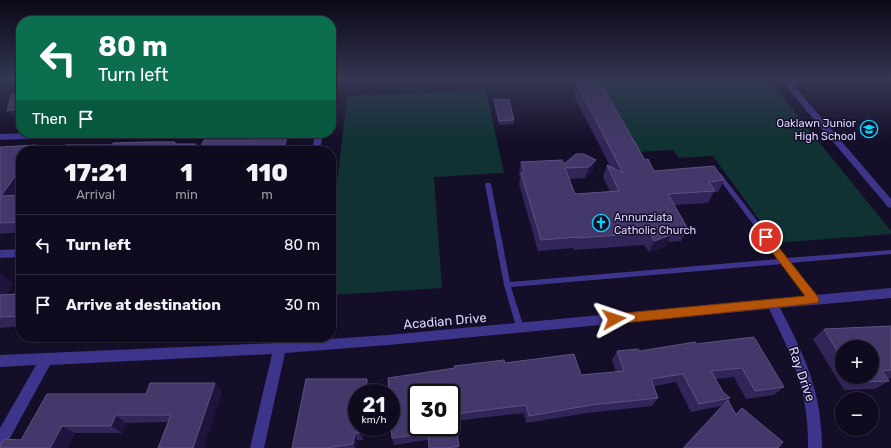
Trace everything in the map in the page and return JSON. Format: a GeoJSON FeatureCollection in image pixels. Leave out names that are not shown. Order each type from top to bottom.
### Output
{"type":"FeatureCollection","features":[{"type":"Feature","properties":{"kind":"street"},"geometry":{"type":"LineString","coordinates":[[802,100],[891,205]]}},
{"type":"Feature","properties":{"kind":"street"},"geometry":{"type":"LineString","coordinates":[[0,137],[16,136]]}},
{"type":"Feature","properties":{"kind":"street"},"geometry":{"type":"LineString","coordinates":[[0,254],[16,253]]}},
{"type":"Feature","properties":{"kind":"street","name":"Acadian Drive"},"geometry":{"type":"LineString","coordinates":[[336,340],[520,328],[891,294]]}},
{"type":"Feature","properties":{"kind":"street","name":"Ray Drive"},"geometry":{"type":"LineString","coordinates":[[772,304],[798,354],[811,393],[816,430],[815,448]]}},
{"type":"Feature","properties":{"kind":"street","name":"Acadian Drive"},"geometry":{"type":"LineString","coordinates":[[0,361],[297,342]]}},
{"type":"Feature","properties":{"kind":"street"},"geometry":{"type":"LineString","coordinates":[[257,448],[281,343]]}},
{"type":"Feature","properties":{"kind":"street"},"geometry":{"type":"LineString","coordinates":[[0,442],[46,359]]}},
{"type":"Feature","properties":{"kind":"lane"},"geometry":{"type":"LineString","coordinates":[[714,169],[814,300]]}},
{"type":"Feature","properties":{"kind":"lane"},"geometry":{"type":"LineString","coordinates":[[488,184],[507,285],[520,328]]}},
{"type":"Feature","properties":{"kind":"lane"},"geometry":{"type":"LineString","coordinates":[[507,285],[783,260],[891,252]]}},
{"type":"Feature","properties":{"kind":"green space"},"geometry":{"type":"Polygon","coordinates":[[[347,100],[488,100],[504,173],[434,177],[442,288],[336,295],[336,193],[347,100]]]}},
{"type":"Feature","properties":{"kind":"green space"},"geometry":{"type":"Polygon","coordinates":[[[604,100],[785,100],[891,231],[891,234],[776,243],[713,156],[679,158],[673,150],[633,152],[604,100]]]}},
{"type":"Feature","properties":{"kind":"building"},"geometry":{"type":"Polygon","coordinates":[[[10,100],[16,100],[16,109],[7,111],[10,100]]]}},
{"type":"Feature","properties":{"kind":"building"},"geometry":{"type":"Polygon","coordinates":[[[494,100],[509,100],[514,120],[499,121],[494,100]]]}},
{"type":"Feature","properties":{"kind":"building"},"geometry":{"type":"Polygon","coordinates":[[[585,100],[610,100],[645,160],[648,159],[654,171],[714,166],[724,180],[709,182],[715,191],[668,194],[688,229],[669,231],[671,235],[654,241],[650,233],[541,240],[521,173],[524,172],[521,162],[562,160],[564,164],[576,154],[584,154],[596,160],[589,167],[565,168],[575,194],[619,191],[607,165],[623,173],[585,100]]]}},
{"type":"Feature","properties":{"kind":"building"},"geometry":{"type":"Polygon","coordinates":[[[252,138],[287,138],[284,146],[201,146],[204,140],[251,140],[252,138]]]}},
{"type":"Feature","properties":{"kind":"building"},"geometry":{"type":"Polygon","coordinates":[[[148,142],[196,144],[195,146],[64,146],[112,145],[113,143],[148,142]]]}},
{"type":"Feature","properties":{"kind":"building"},"geometry":{"type":"Polygon","coordinates":[[[16,146],[16,175],[1,196],[16,195],[16,222],[0,223],[0,147],[16,146]]]}},
{"type":"Feature","properties":{"kind":"building"},"geometry":{"type":"Polygon","coordinates":[[[16,294],[16,316],[0,317],[0,295],[16,294]]]}},
{"type":"Feature","properties":{"kind":"building"},"geometry":{"type":"Polygon","coordinates":[[[891,326],[891,370],[882,371],[889,381],[879,381],[879,340],[835,340],[835,347],[824,329],[891,326]]]}},
{"type":"Feature","properties":{"kind":"building"},"geometry":{"type":"Polygon","coordinates":[[[754,337],[784,387],[755,391],[742,368],[711,371],[723,392],[730,398],[699,404],[683,374],[651,379],[658,398],[591,405],[529,416],[526,405],[460,413],[460,384],[408,384],[408,436],[392,438],[392,436],[400,436],[400,384],[388,384],[388,378],[455,368],[454,366],[504,360],[505,363],[574,354],[581,375],[624,371],[617,351],[638,349],[640,351],[695,342],[696,344],[754,337]]]}},
{"type":"Feature","properties":{"kind":"building"},"geometry":{"type":"Polygon","coordinates":[[[306,379],[367,379],[367,384],[348,384],[348,436],[354,436],[353,444],[327,448],[292,448],[306,379]]]}},
{"type":"Feature","properties":{"kind":"building"},"geometry":{"type":"Polygon","coordinates":[[[150,383],[215,383],[193,448],[158,448],[171,415],[116,415],[111,426],[62,426],[50,448],[0,448],[4,439],[21,440],[47,394],[146,394],[150,383]]]}},
{"type":"Feature","properties":{"kind":"building"},"geometry":{"type":"Polygon","coordinates":[[[728,400],[736,415],[742,408],[783,442],[778,448],[684,448],[728,400]]]}},
{"type":"Feature","properties":{"kind":"building"},"geometry":{"type":"Polygon","coordinates":[[[428,436],[457,436],[459,446],[448,448],[429,448],[428,436]]]}},
{"type":"Feature","properties":{"kind":"place","name":"Oaklawn Junior High School"},"geometry":{"type":"Point","coordinates":[869,129]}},
{"type":"Feature","properties":{"kind":"place","name":"Annunziata Catholic Church"},"geometry":{"type":"Point","coordinates":[601,223]}},
{"type":"Feature","properties":{"kind":"route"},"geometry":{"type":"LineString","coordinates":[[614,319],[814,300],[766,237]]}}]}
